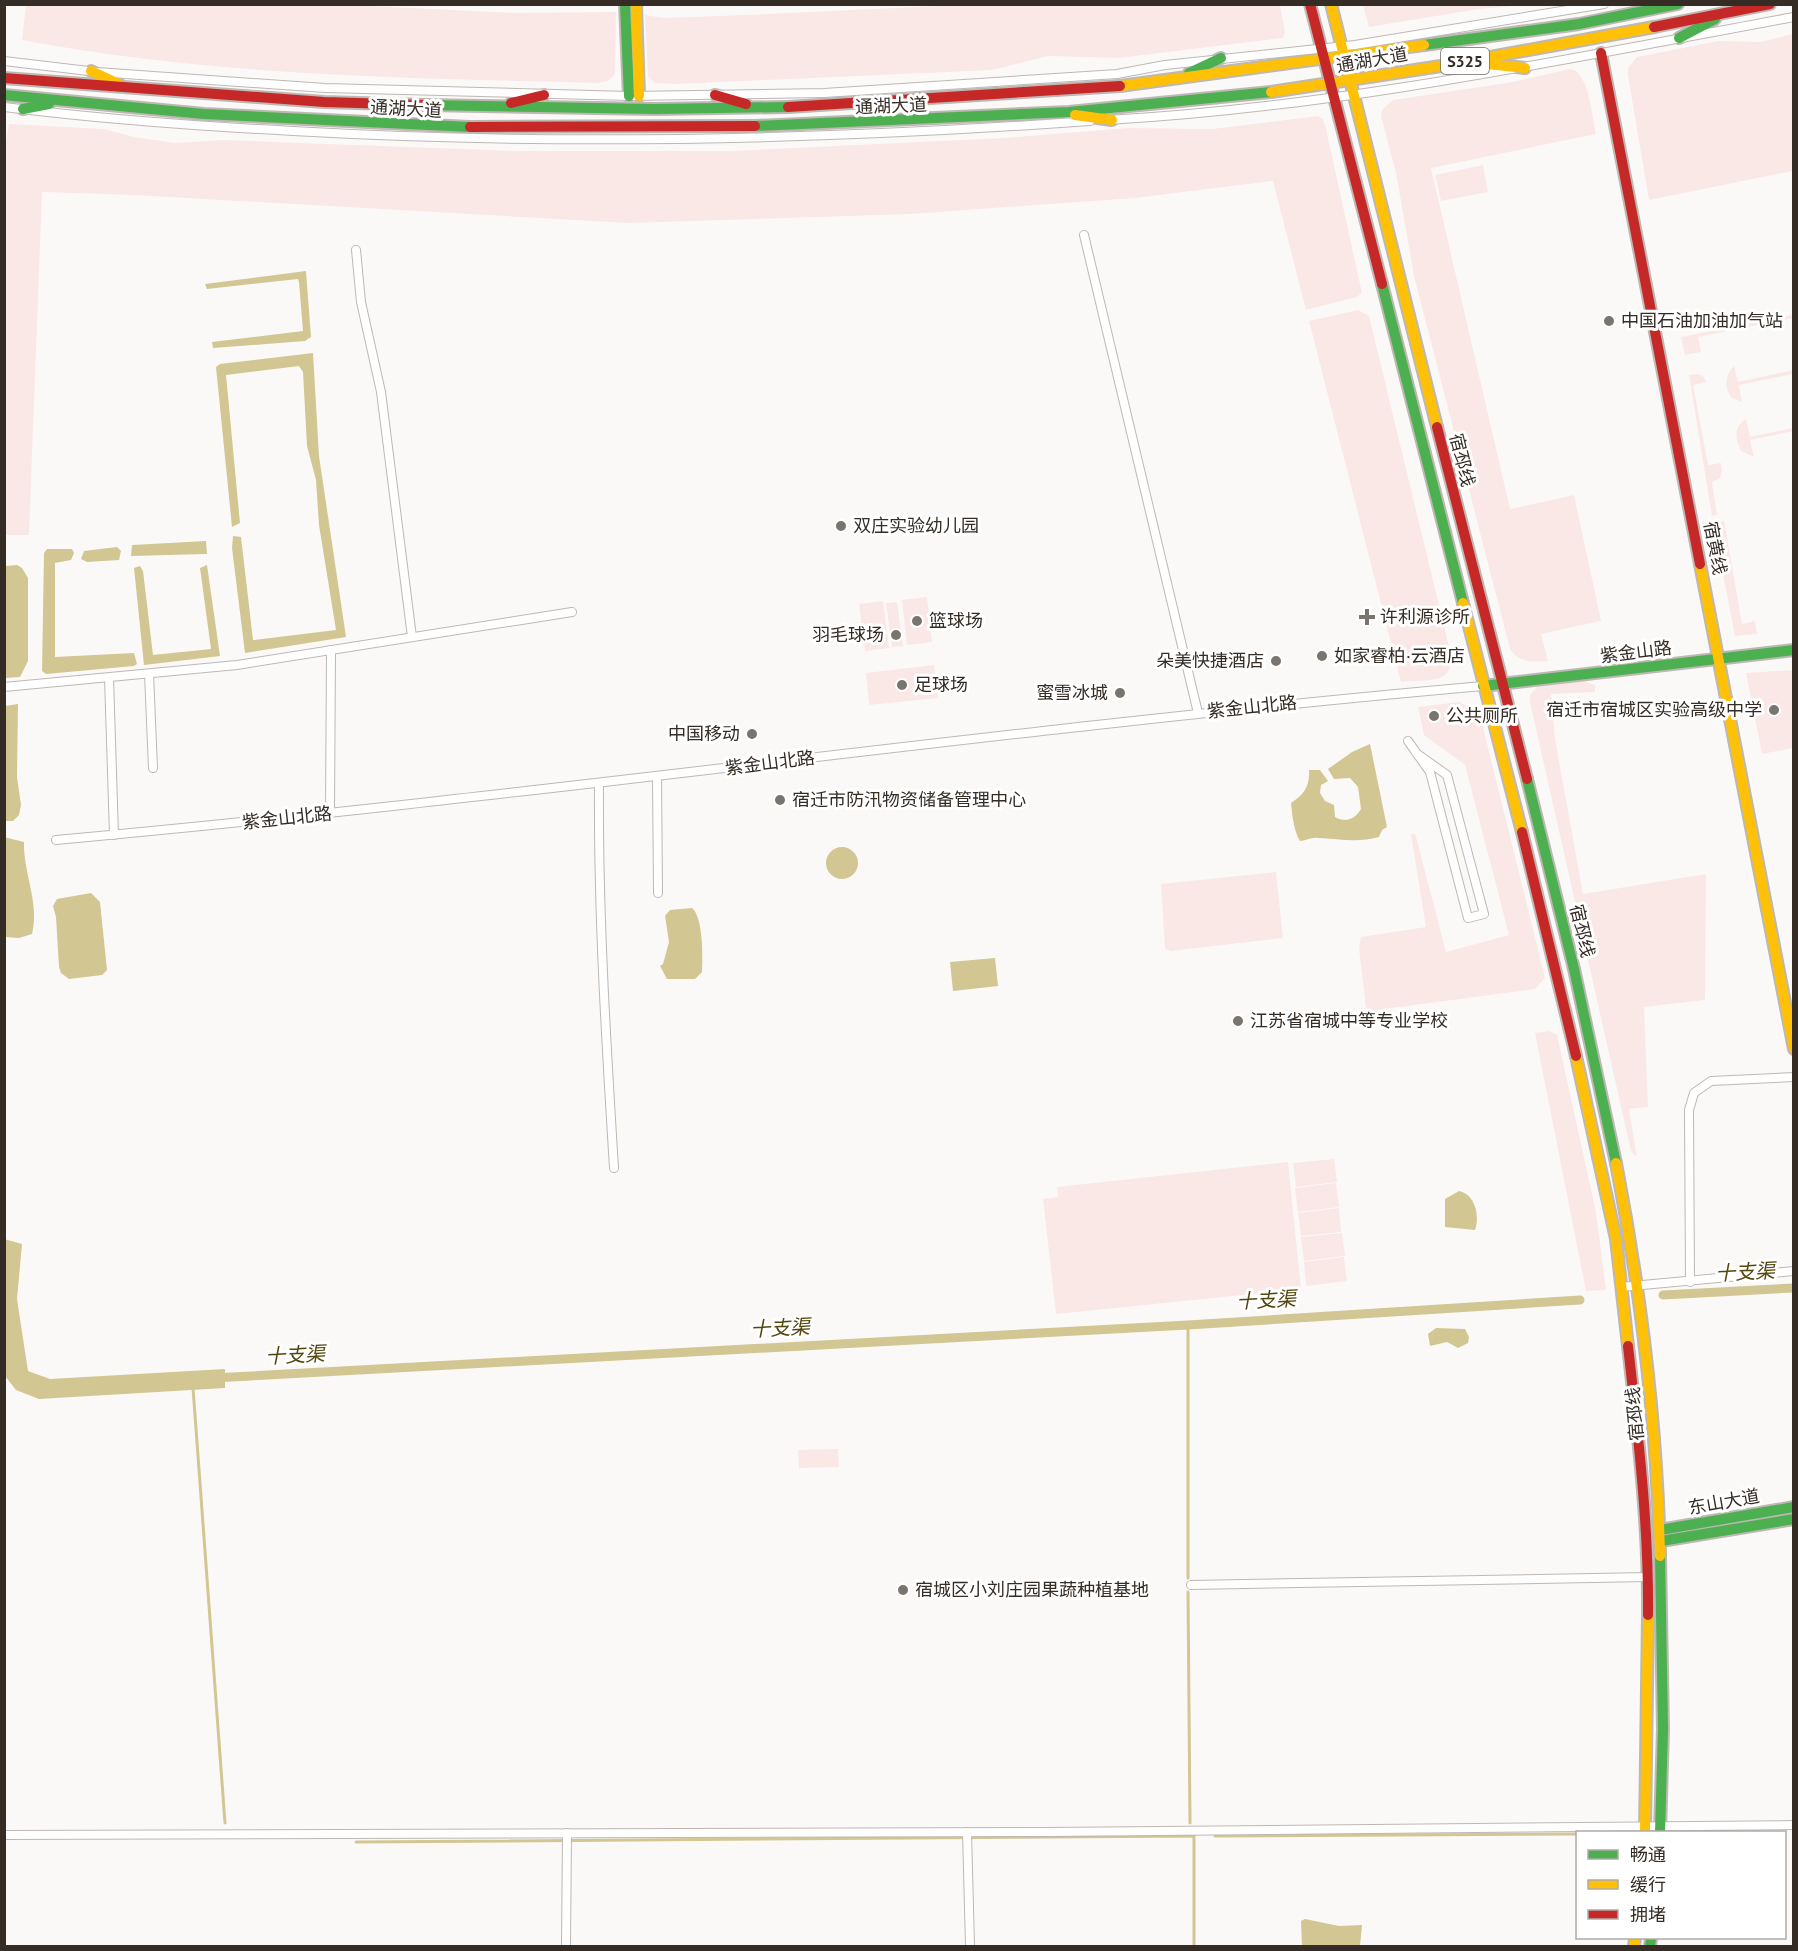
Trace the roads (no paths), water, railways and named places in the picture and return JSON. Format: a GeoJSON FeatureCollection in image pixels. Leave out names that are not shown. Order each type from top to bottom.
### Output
{"type":"FeatureCollection","features":[{"type":"Feature","properties":{"kind":"main road"},"geometry":{"type":"LineString","coordinates":[[625,4],[634,96]]}},
{"type":"Feature","properties":{"kind":"main road"},"geometry":{"type":"LineString","coordinates":[[634,96],[636,4]]}},
{"type":"Feature","properties":{"kind":"main road","name":"宿邳线"},"geometry":{"type":"LineString","coordinates":[[1310,4],[1559,977],[1616,1239],[1638,1437],[1648,1577],[1646,1829]]}},
{"type":"Feature","properties":{"kind":"main road","name":"宿邳线"},"geometry":{"type":"LineString","coordinates":[[1331,4],[1586,1019],[1617,1168],[1638,1286],[1651,1400],[1661,1541],[1663,1713],[1660,1829]]}},
{"type":"Feature","properties":{"kind":"main road","name":"通湖大道"},"geometry":{"type":"LineString","coordinates":[[10,78],[324,102],[495,107],[759,107],[960,99],[1115,87],[1324,59],[1343,51],[1579,24],[1678,4]]}},
{"type":"Feature","properties":{"kind":"main road","name":"通湖大道"},"geometry":{"type":"LineString","coordinates":[[6,99],[251,118],[569,130],[937,121],[1053,112],[1331,84],[1599,38],[1770,4]]}},
{"type":"Feature","properties":{"kind":"main road"},"geometry":{"type":"LineString","coordinates":[[1679,38],[1728,13]]}},
{"type":"Feature","properties":{"kind":"main road","name":"宿黄线"},"geometry":{"type":"LineString","coordinates":[[1601,53],[1794,1049]]}},
{"type":"Feature","properties":{"kind":"main road"},"geometry":{"type":"LineString","coordinates":[[1181,77],[1221,58]]}},
{"type":"Feature","properties":{"kind":"main road"},"geometry":{"type":"LineString","coordinates":[[1462,62],[1525,68]]}},
{"type":"Feature","properties":{"kind":"main road"},"geometry":{"type":"LineString","coordinates":[[91,71],[125,88]]}},
{"type":"Feature","properties":{"kind":"main road"},"geometry":{"type":"LineString","coordinates":[[495,107],[544,94]]}},
{"type":"Feature","properties":{"kind":"main road"},"geometry":{"type":"LineString","coordinates":[[715,95],[759,107]]}},
{"type":"Feature","properties":{"kind":"main road"},"geometry":{"type":"LineString","coordinates":[[23,109],[58,102]]}},
{"type":"Feature","properties":{"kind":"main road"},"geometry":{"type":"LineString","coordinates":[[1053,112],[1112,120]]}},
{"type":"Feature","properties":{"kind":"main road","name":"紫金山路"},"geometry":{"type":"LineString","coordinates":[[1483,686],[1794,650]]}},
{"type":"Feature","properties":{"kind":"main road","name":"东山大道"},"geometry":{"type":"LineString","coordinates":[[1660,1530],[1794,1507]]}},
{"type":"Feature","properties":{"kind":"main road","name":"东山大道"},"geometry":{"type":"LineString","coordinates":[[1661,1541],[1794,1519]]}},
{"type":"Feature","properties":{"kind":"street"},"geometry":{"type":"LineString","coordinates":[[4,61],[91,71],[325,88],[634,96],[715,95],[974,85],[1117,74],[1221,58],[1321,48],[1343,51],[1604,4]]}},
{"type":"Feature","properties":{"kind":"street"},"geometry":{"type":"LineString","coordinates":[[6,99],[23,109],[202,127],[412,138],[592,142],[907,134],[1252,108],[1354,95],[1525,68],[1794,16]]}},
{"type":"Feature","properties":{"kind":"street"},"geometry":{"type":"LineString","coordinates":[[1084,235],[1198,712]]}},
{"type":"Feature","properties":{"kind":"street"},"geometry":{"type":"LineString","coordinates":[[356,249],[361,302],[381,392],[412,638]]}},
{"type":"Feature","properties":{"kind":"street"},"geometry":{"type":"LineString","coordinates":[[4,687],[237,665],[572,612]]}},
{"type":"Feature","properties":{"kind":"street"},"geometry":{"type":"LineString","coordinates":[[330,813],[331,650]]}},
{"type":"Feature","properties":{"kind":"street"},"geometry":{"type":"LineString","coordinates":[[149,674],[153,768]]}},
{"type":"Feature","properties":{"kind":"street"},"geometry":{"type":"LineString","coordinates":[[109,678],[114,835]]}},
{"type":"Feature","properties":{"kind":"street","name":"紫金山北路"},"geometry":{"type":"LineString","coordinates":[[56,840],[599,783],[1198,712],[1483,686]]}},
{"type":"Feature","properties":{"kind":"street"},"geometry":{"type":"LineString","coordinates":[[1408,741],[1416,753],[1430,772],[1468,918],[1484,914],[1448,775],[1416,753]]}},
{"type":"Feature","properties":{"kind":"street"},"geometry":{"type":"LineString","coordinates":[[657,776],[658,893]]}},
{"type":"Feature","properties":{"kind":"street"},"geometry":{"type":"LineString","coordinates":[[599,783],[603,974],[614,1168]]}},
{"type":"Feature","properties":{"kind":"street"},"geometry":{"type":"LineString","coordinates":[[1690,1282],[1689,1110],[1694,1093],[1711,1081],[1794,1077]]}},
{"type":"Feature","properties":{"kind":"street"},"geometry":{"type":"LineString","coordinates":[[1621,1287],[1794,1271]]}},
{"type":"Feature","properties":{"kind":"street"},"geometry":{"type":"LineString","coordinates":[[1191,1585],[1648,1577]]}},
{"type":"Feature","properties":{"kind":"street"},"geometry":{"type":"LineString","coordinates":[[4,1835],[567,1838],[1660,1829],[1794,1825]]}},
{"type":"Feature","properties":{"kind":"street"},"geometry":{"type":"LineString","coordinates":[[967,1833],[970,1947]]}},
{"type":"Feature","properties":{"kind":"street"},"geometry":{"type":"LineString","coordinates":[[566,1947],[567,1838]]}},
{"type":"Feature","properties":{"kind":"waterway","name":"十支渠"},"geometry":{"type":"LineString","coordinates":[[1663,1295],[1794,1288]]}},
{"type":"Feature","properties":{"kind":"waterway","name":"十支渠"},"geometry":{"type":"LineString","coordinates":[[213,1378],[1188,1325],[1580,1300]]}},
{"type":"Feature","properties":{"kind":"waterway"},"geometry":{"type":"LineString","coordinates":[[1188,1325],[1188,1578]]}},
{"type":"Feature","properties":{"kind":"waterway"},"geometry":{"type":"LineString","coordinates":[[193,1388],[225,1823]]}},
{"type":"Feature","properties":{"kind":"waterway"},"geometry":{"type":"LineString","coordinates":[[1188,1592],[1190,1823]]}},
{"type":"Feature","properties":{"kind":"waterway"},"geometry":{"type":"LineString","coordinates":[[1699,1830],[1751,1829]]}},
{"type":"Feature","properties":{"kind":"waterway"},"geometry":{"type":"LineString","coordinates":[[1215,1836],[1576,1834]]}},
{"type":"Feature","properties":{"kind":"waterway"},"geometry":{"type":"LineString","coordinates":[[356,1842],[1194,1836],[1194,1946]]}},
{"type":"Feature","properties":{"kind":"place","name":"中国石油加油加气站"},"geometry":{"type":"Point","coordinates":[1609,321]}},
{"type":"Feature","properties":{"kind":"place","name":"双庄实验幼儿园"},"geometry":{"type":"Point","coordinates":[841,526]}},
{"type":"Feature","properties":{"kind":"place","name":"许利源诊所"},"geometry":{"type":"Point","coordinates":[1367,617]}},
{"type":"Feature","properties":{"kind":"place","name":"篮球场"},"geometry":{"type":"Point","coordinates":[917,621]}},
{"type":"Feature","properties":{"kind":"place","name":"羽毛球场"},"geometry":{"type":"Point","coordinates":[896,635]}},
{"type":"Feature","properties":{"kind":"place","name":"如家睿柏·云酒店"},"geometry":{"type":"Point","coordinates":[1322,656]}},
{"type":"Feature","properties":{"kind":"place","name":"朵美快捷酒店"},"geometry":{"type":"Point","coordinates":[1276,661]}},
{"type":"Feature","properties":{"kind":"place","name":"足球场"},"geometry":{"type":"Point","coordinates":[902,685]}},
{"type":"Feature","properties":{"kind":"place","name":"蜜雪冰城"},"geometry":{"type":"Point","coordinates":[1120,693]}},
{"type":"Feature","properties":{"kind":"place","name":"宿迁市宿城区实验高级中学"},"geometry":{"type":"Point","coordinates":[1774,710]}},
{"type":"Feature","properties":{"kind":"place","name":"公共厕所"},"geometry":{"type":"Point","coordinates":[1434,716]}},
{"type":"Feature","properties":{"kind":"place","name":"中国移动"},"geometry":{"type":"Point","coordinates":[752,734]}},
{"type":"Feature","properties":{"kind":"place","name":"宿迁市防汛物资储备管理中心"},"geometry":{"type":"Point","coordinates":[780,800]}},
{"type":"Feature","properties":{"kind":"place","name":"江苏省宿城中等专业学校"},"geometry":{"type":"Point","coordinates":[1238,1021]}},
{"type":"Feature","properties":{"kind":"place","name":"宿城区小刘庄园果蔬种植基地"},"geometry":{"type":"Point","coordinates":[903,1590]}}]}
